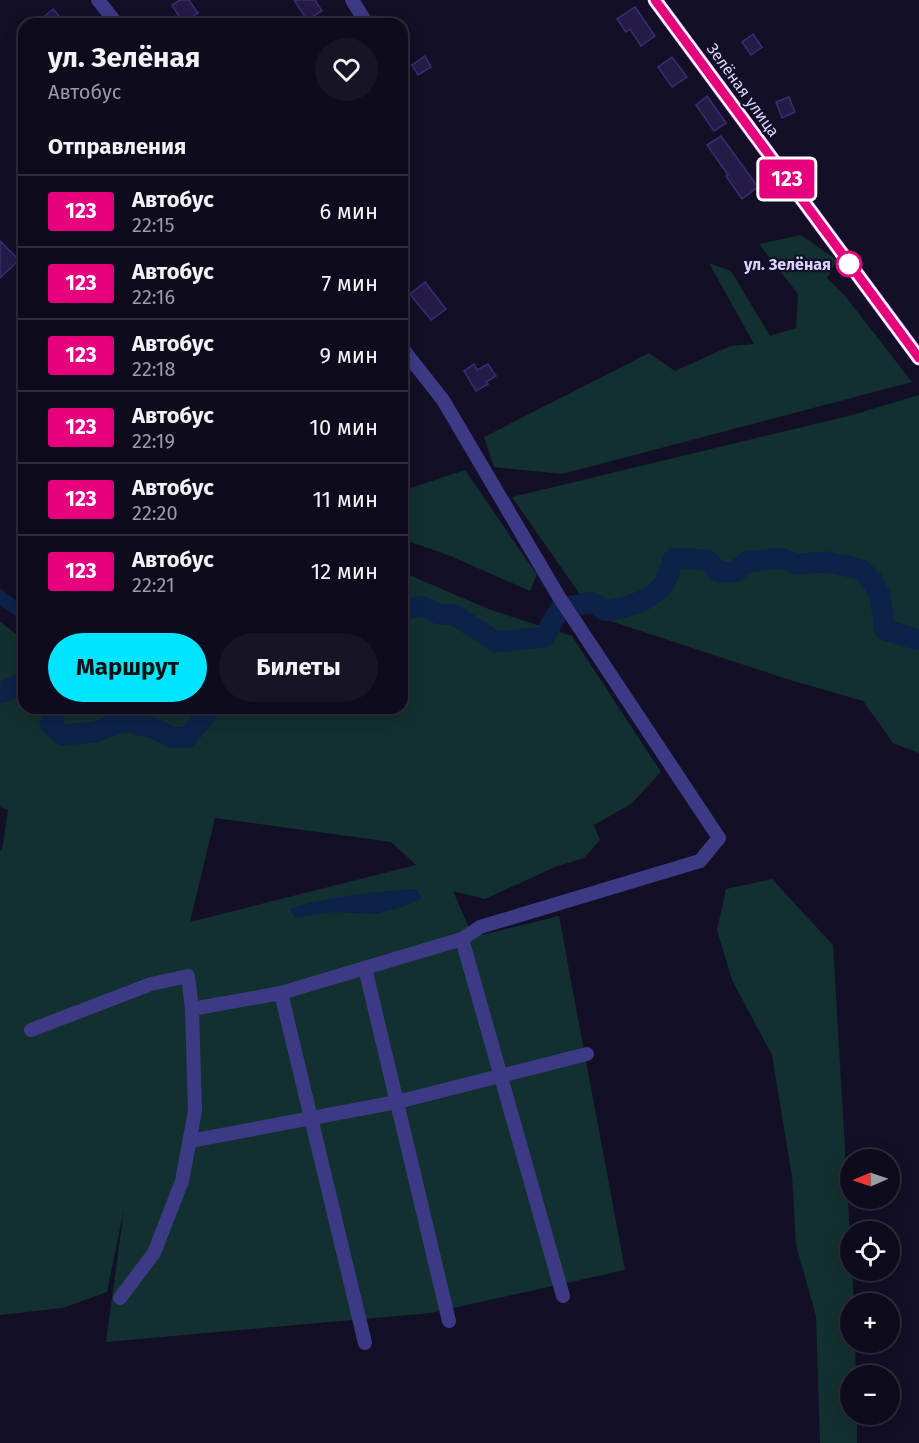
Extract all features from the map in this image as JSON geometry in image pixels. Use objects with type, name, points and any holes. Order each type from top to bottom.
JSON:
[{"type":"main road","name":"Зелёная улица","points":[[655,0],[919,358]]},
{"type":"street","points":[[98,0],[112,18]]},
{"type":"street","points":[[352,0],[362,18]]},
{"type":"street","points":[[192,1009],[281,993],[462,939],[480,927],[700,861],[719,838],[559,597],[443,400],[408,356]]},
{"type":"street","points":[[462,939],[563,1296]]},
{"type":"street","points":[[365,968],[449,1321]]},
{"type":"street","points":[[31,1030],[151,984],[188,976],[192,1009],[195,1111],[182,1181],[154,1253],[120,1298]]},
{"type":"street","points":[[281,993],[365,1343]]},
{"type":"street","points":[[190,1141],[397,1102],[588,1054]]},
{"type":"green space","points":[[801,235],[837,260],[827,278],[846,297],[912,382],[562,474],[494,467],[484,437],[649,353],[675,371],[730,346],[754,344],[709,263],[731,271],[770,336],[796,328],[798,294],[759,244]]},
{"type":"green space","points":[[919,395],[919,753],[893,743],[863,701],[790,680],[595,616],[512,497],[852,415]]},
{"type":"green space","points":[[465,470],[537,575],[530,591],[448,555],[408,541],[408,489]]},
{"type":"green space","points":[[408,575],[491,610],[572,636],[661,772],[631,804],[594,825],[600,840],[584,858],[555,867],[485,899],[453,891],[473,937],[559,916],[625,1270],[431,1313],[106,1342],[124,1209],[107,1292],[63,1308],[0,1315],[0,851],[8,810],[0,807],[0,621],[18,636],[18,714],[408,714]],"holes":[[[215,818],[391,842],[416,865],[190,922]]]},
{"type":"green space","points":[[772,879],[833,945],[845,1149],[840,1149],[840,1209],[848,1209],[849,1221],[840,1221],[840,1281],[853,1281],[853,1293],[840,1293],[840,1353],[855,1353],[856,1365],[840,1365],[840,1425],[857,1425],[857,1443],[820,1443],[816,1316],[796,1245],[792,1177],[772,1055],[732,980],[717,930],[726,889]]},
{"type":"water","points":[[0,588],[18,603],[18,620],[14,615],[0,606]]},
{"type":"water","points":[[416,889],[422,898],[403,907],[375,914],[333,912],[295,918],[290,909],[335,898]]},
{"type":"building","points":[[180,0],[189,0],[198,13],[190,18],[180,18],[172,5]]},
{"type":"building","points":[[294,0],[315,0],[322,11],[310,18],[306,18]]},
{"type":"building","points":[[635,7],[655,36],[641,46],[630,29],[626,32],[617,19]]},
{"type":"building","points":[[53,9],[61,18],[43,18]]},
{"type":"building","points":[[753,34],[762,47],[751,55],[742,42]]},
{"type":"building","points":[[425,56],[431,67],[418,75],[412,65]]},
{"type":"building","points":[[672,57],[687,77],[672,87],[658,67]]},
{"type":"building","points":[[707,96],[726,123],[714,131],[696,105]]},
{"type":"building","points":[[789,97],[795,112],[782,118],[776,102]]},
{"type":"building","points":[[721,136],[758,187],[742,199],[707,145]]},
{"type":"building","points":[[0,241],[18,261],[0,278]]},
{"type":"building","points":[[425,282],[446,309],[431,320],[410,294]]},
{"type":"building","points":[[474,364],[477,370],[488,364],[496,376],[476,391],[464,371]]},
{"type":"waterway","points":[[408,608],[424,607],[439,614],[455,615],[496,642],[544,637],[560,609],[592,602],[606,611],[629,606],[652,595],[665,582],[674,558],[707,560],[719,572],[735,572],[747,562],[781,558],[796,564],[828,562],[860,569],[872,580],[880,596],[885,630],[919,640]]},
{"type":"waterway","points":[[0,693],[18,686]]},
{"type":"waterway","points":[[54,714],[50,724],[63,735],[95,732],[125,721],[156,729],[171,737],[187,738],[206,714]]},
{"type":"bus line","name":"123","points":[[655,0],[919,358]]},
{"type":"place","name":"ул. Зелёная","points":[[849,264]]}]
